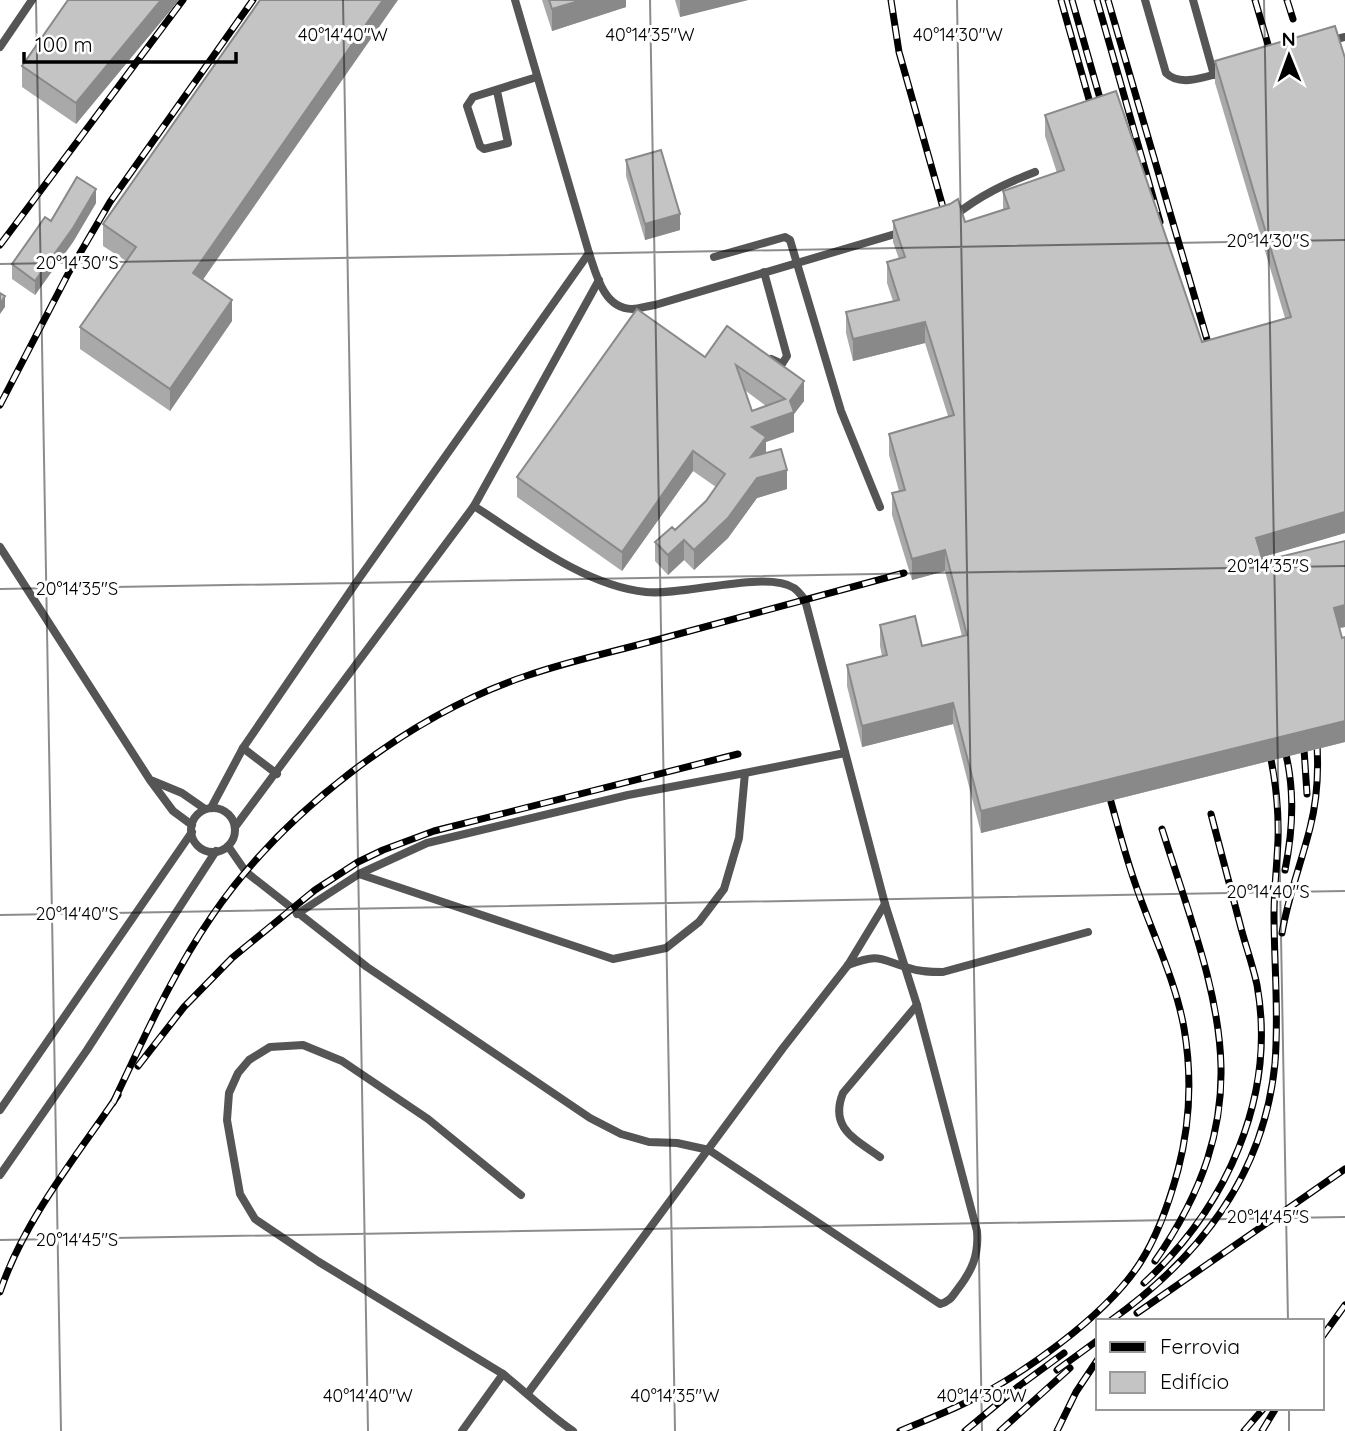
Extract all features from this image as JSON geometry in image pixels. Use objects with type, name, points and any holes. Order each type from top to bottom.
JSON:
[{"type":"lane","points":[[0,47],[32,0]]},
{"type":"lane","points":[[515,0],[589,253],[599,280],[608,297],[617,306],[631,309],[655,305],[910,230]]},
{"type":"lane","points":[[1145,0],[1166,73],[1173,80],[1183,81],[1237,68]]},
{"type":"lane","points":[[1193,0],[1214,75]]},
{"type":"lane","points":[[1319,44],[1345,37]]},
{"type":"lane","points":[[496,90],[508,143],[484,149],[480,146],[467,106],[473,97],[537,77]]},
{"type":"lane","points":[[947,219],[998,187],[1035,172]]},
{"type":"lane","points":[[714,257],[785,237],[790,240],[841,411],[880,507]]},
{"type":"lane","points":[[0,1110],[192,829],[194,819],[208,809],[243,748],[358,580],[589,253]]},
{"type":"lane","points":[[758,351],[779,364],[785,362],[787,356],[764,272]]},
{"type":"lane","points":[[235,827],[277,775],[474,506],[599,280]]},
{"type":"lane","points":[[228,846],[246,872],[367,967],[590,1118],[621,1134],[649,1142],[677,1143],[709,1150],[937,1303],[944,1304],[948,1301],[968,1275],[976,1258],[977,1231],[918,1005],[885,905],[806,604],[795,589],[782,583],[761,582],[694,591],[646,592],[606,583],[563,562],[474,506]]},
{"type":"lane","points":[[0,547],[150,779],[173,811],[192,829],[197,845],[216,852]]},
{"type":"lane","points":[[243,748],[277,775]]},
{"type":"lane","points":[[298,914],[359,874],[427,843],[628,795],[845,753]]},
{"type":"lane","points":[[359,874],[613,959],[666,948],[699,922],[724,889],[739,838],[745,773]]},
{"type":"lane","points":[[0,1175],[87,1050],[216,852],[228,846],[235,834],[230,815],[218,808],[208,809],[182,793],[150,779]]},
{"type":"lane","points":[[528,1393],[783,1048],[848,965],[885,905]]},
{"type":"lane","points":[[848,965],[873,958],[889,960],[922,972],[943,972],[1088,932]]},
{"type":"lane","points":[[880,1157],[850,1135],[839,1121],[838,1106],[843,1093],[918,1005]]},
{"type":"lane","points":[[521,1195],[428,1119],[342,1061],[303,1045],[270,1047],[249,1060],[238,1073],[229,1093],[227,1120],[240,1194],[255,1219],[319,1262],[503,1374],[573,1431]]},
{"type":"lane","points":[[461,1431],[503,1374]]},
{"type":"building","points":[[68,0],[161,0],[76,103],[22,66]]},
{"type":"building","points":[[260,0],[383,0],[193,273],[232,300],[170,389],[80,327],[136,247],[103,224]]},
{"type":"building","points":[[549,0],[582,0],[552,9]]},
{"type":"building","points":[[1335,26],[1345,58],[1345,512],[1256,538],[1263,561],[1345,541],[1345,605],[1334,608],[1342,638],[1345,637],[1345,721],[981,811],[953,703],[862,726],[847,665],[887,655],[880,625],[915,616],[922,646],[967,635],[945,550],[912,559],[892,493],[905,490],[889,434],[954,415],[925,322],[853,339],[846,312],[899,300],[887,262],[905,257],[893,221],[950,204],[958,199],[965,222],[1009,208],[1003,191],[1064,170],[1045,115],[1116,91],[1202,342],[1291,317],[1215,61]]},
{"type":"building","points":[[661,150],[680,214],[645,224],[626,160]]},
{"type":"building","points":[[77,177],[96,189],[73,228],[35,281],[12,264],[45,217],[51,221]]},
{"type":"building","points":[[637,309],[705,357],[727,326],[804,381],[790,401],[794,412],[752,427],[766,437],[751,457],[781,449],[787,470],[757,478],[728,518],[694,550],[684,540],[668,555],[655,542],[672,527],[675,530],[706,501],[725,474],[693,451],[622,552],[517,477]],"holes":[[[736,365],[785,399],[752,411]]]},
{"type":"railway","points":[[0,245],[183,0]]},
{"type":"railway","points":[[0,405],[69,272],[110,202],[253,0]]},
{"type":"railway","points":[[891,0],[899,52],[948,225]]},
{"type":"railway","points":[[1061,0],[1094,117]]},
{"type":"railway","points":[[1072,0],[1105,116]]},
{"type":"railway","points":[[1097,0],[1160,222]]},
{"type":"railway","points":[[1108,0],[1213,360]]},
{"type":"railway","points":[[1255,0],[1274,65]]},
{"type":"railway","points":[[1287,0],[1293,19]]},
{"type":"railway","points":[[113,1103],[159,1008],[197,938],[241,878],[274,841],[311,806],[351,772],[393,742],[482,693],[541,671],[904,573]]},
{"type":"railway","points":[[1282,933],[1315,804],[1318,768],[1316,731]]},
{"type":"railway","points":[[1303,734],[1307,794]]},
{"type":"railway","points":[[1282,739],[1292,804],[1285,870]]},
{"type":"railway","points":[[1113,1319],[1172,1269],[1199,1241],[1222,1210],[1242,1177],[1257,1142],[1268,1104],[1276,1044],[1274,914],[1278,828],[1276,791],[1267,741]]},
{"type":"railway","points":[[138,1066],[184,1007],[232,958],[315,890],[358,862],[434,831],[738,754]]},
{"type":"railway","points":[[900,1431],[986,1392],[1035,1361],[1084,1324],[1106,1304],[1140,1263],[1158,1230],[1171,1195],[1182,1153],[1187,1117],[1188,1064],[1184,1028],[1169,973],[1141,901],[1105,781]]},
{"type":"railway","points":[[1144,1283],[1199,1221],[1221,1185],[1239,1148],[1252,1109],[1259,1068],[1261,1027],[1257,985],[1211,814]]},
{"type":"railway","points":[[1155,1261],[1189,1203],[1210,1149],[1220,1098],[1220,1048],[1212,997],[1199,944],[1162,829]]},
{"type":"railway","points":[[0,1292],[10,1265],[37,1214],[118,1095]]},
{"type":"railway","points":[[1137,1313],[1345,1169]]},
{"type":"railway","points":[[1324,1334],[1345,1305]]},
{"type":"railway","points":[[1057,1370],[1096,1341]]},
{"type":"railway","points":[[965,1431],[1064,1353]]},
{"type":"railway","points":[[1057,1431],[1076,1392],[1096,1362]]},
{"type":"railway","points":[[1000,1431],[1070,1368]]},
{"type":"railway","points":[[1244,1431],[1262,1410]]},
{"type":"railway","points":[[1262,1431],[1275,1410]]}]
